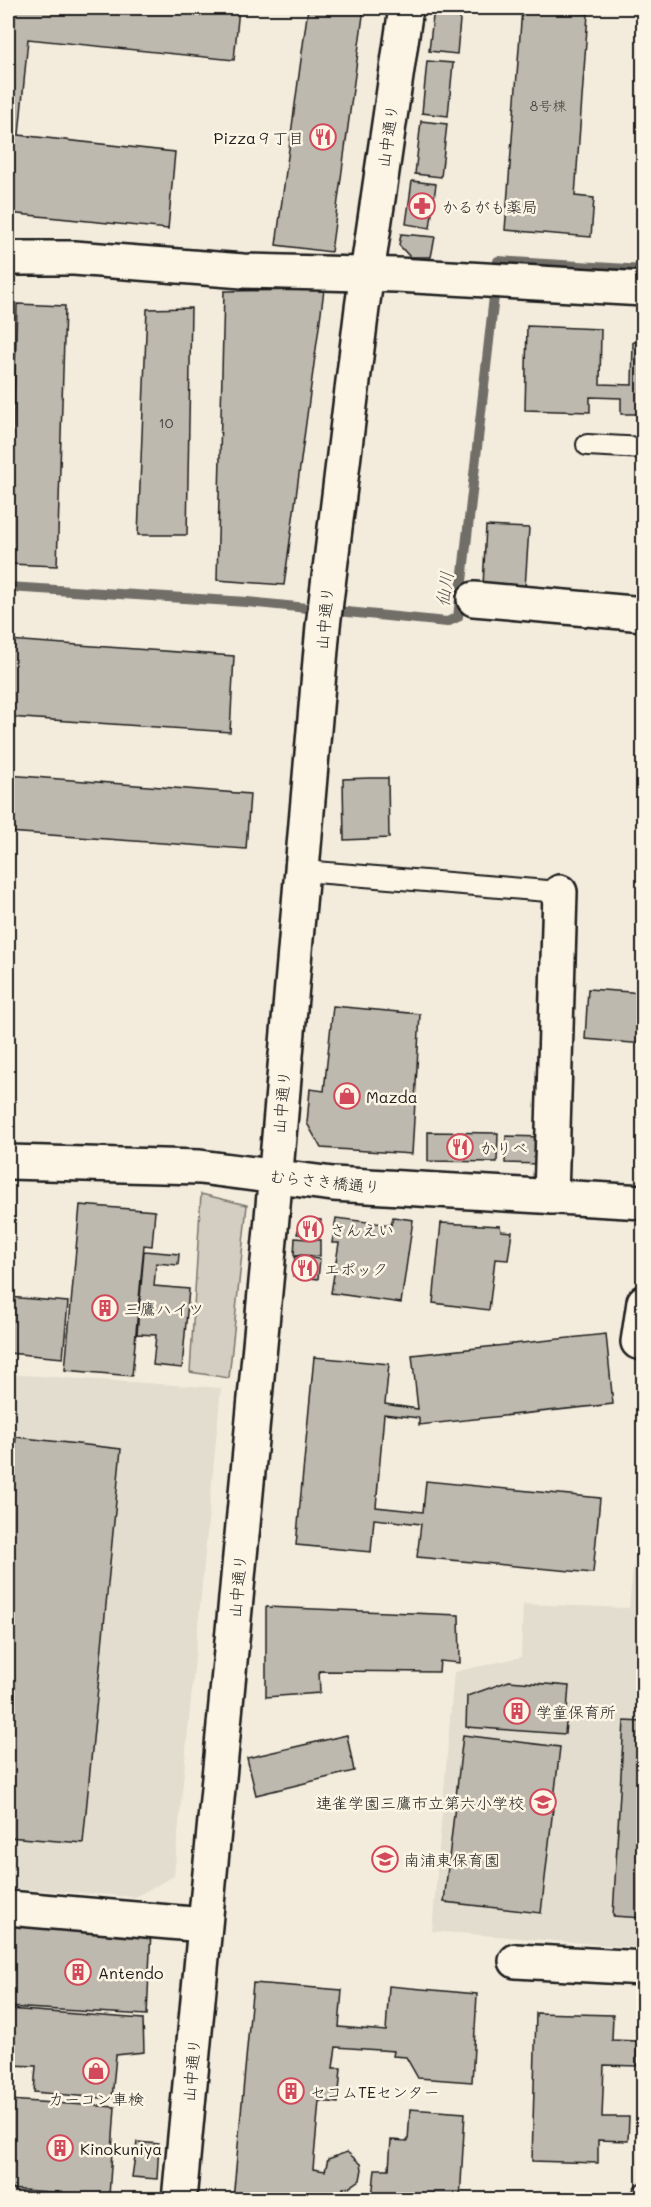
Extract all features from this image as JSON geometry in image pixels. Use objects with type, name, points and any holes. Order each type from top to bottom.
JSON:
[{"type":"street","name":"山中通り","points":[[179,2199],[275,1177],[325,610],[367,275],[406,8]]},
{"type":"street","points":[[8,258],[74,258],[243,271],[497,280],[644,289]]},
{"type":"street","points":[[474,599],[644,614]]},
{"type":"street","points":[[551,1197],[560,892]]},
{"type":"street","name":"むらさき橋通り","points":[[8,1162],[200,1167],[333,1184],[644,1202]]},
{"type":"street","points":[[638,1342],[644,1302]]},
{"type":"street","points":[[8,1908],[204,1925]]},
{"type":"street","points":[[516,1961],[644,1968]]},
{"type":"lane","points":[[587,445],[644,448]]},
{"type":"lane","points":[[303,871],[560,892]]},
{"type":"lane","points":[[643,2199],[644,2193]]},
{"type":"shaded area","points":[[201,1194],[247,1205],[229,1378],[190,1372]]},
{"type":"shaded area","points":[[8,1374],[221,1388],[174,1876],[135,1897],[8,1888]]},
{"type":"shaded area","name":"連雀学園三鷹市立第六小学校","points":[[643,1478],[643,1948],[432,1931],[454,1672],[521,1657],[523,1604],[629,1608]]},
{"type":"building","points":[[8,8],[239,8],[234,60],[28,39],[19,135],[175,152],[168,229],[8,213]]},
{"type":"building","points":[[308,8],[364,8],[331,252],[276,245]]},
{"type":"building","points":[[434,8],[461,8],[457,54],[429,51]]},
{"type":"building","points":[[522,9],[588,14],[575,196],[594,198],[591,237],[505,230]]},
{"type":"building","points":[[427,61],[453,63],[448,116],[422,113]]},
{"type":"building","points":[[421,121],[447,124],[441,177],[415,174]]},
{"type":"building","points":[[412,181],[436,184],[430,228],[406,224]]},
{"type":"building","points":[[401,234],[435,237],[431,257],[410,257],[399,245]]},
{"type":"building","points":[[324,290],[284,585],[217,580],[224,291]]},
{"type":"building","points":[[17,304],[65,306],[57,566],[9,564]]},
{"type":"building","points":[[191,308],[187,535],[138,535],[147,309]]},
{"type":"building","points":[[527,326],[601,329],[600,384],[632,385],[633,342],[644,342],[644,414],[621,414],[621,398],[590,397],[590,412],[525,410]]},
{"type":"building","points":[[486,526],[529,528],[525,588],[483,586]]},
{"type":"building","points":[[8,640],[234,656],[230,732],[8,717]]},
{"type":"building","points":[[8,775],[250,794],[246,849],[8,832]]},
{"type":"building","points":[[388,778],[389,838],[344,840],[343,779]]},
{"type":"building","points":[[588,989],[644,993],[644,1044],[585,1039]]},
{"type":"building","points":[[333,1006],[420,1014],[412,1154],[321,1148],[307,1123],[310,1089],[324,1091]]},
{"type":"building","points":[[428,1132],[498,1133],[497,1162],[428,1161]]},
{"type":"building","points":[[506,1136],[543,1137],[542,1164],[505,1163]]},
{"type":"building","name":"三鷹ハイツ","points":[[80,1205],[155,1211],[152,1246],[144,1245],[132,1376],[65,1370]]},
{"type":"building","points":[[393,1217],[413,1220],[401,1303],[331,1293],[339,1243],[332,1243],[336,1218],[391,1225]]},
{"type":"building","points":[[309,1219],[321,1220],[319,1237],[297,1234],[300,1224]]},
{"type":"building","points":[[441,1223],[500,1226],[501,1231],[512,1232],[508,1260],[495,1259],[489,1310],[433,1303]]},
{"type":"building","points":[[295,1238],[320,1240],[320,1256],[294,1255]]},
{"type":"building","points":[[144,1251],[179,1254],[178,1265],[156,1263],[154,1286],[189,1289],[182,1368],[153,1365],[156,1335],[137,1334]]},
{"type":"building","points":[[295,1256],[320,1259],[318,1279],[293,1276]]},
{"type":"building","points":[[8,1297],[68,1302],[63,1358],[8,1353]]},
{"type":"building","points":[[606,1334],[613,1404],[419,1425],[419,1418],[384,1414],[376,1507],[423,1512],[426,1481],[600,1498],[593,1573],[417,1557],[421,1524],[374,1519],[371,1552],[296,1545],[314,1357],[389,1364],[385,1404],[418,1409],[412,1355]]},
{"type":"building","points":[[16,1437],[121,1449],[83,1843],[8,1837],[8,1518]]},
{"type":"building","points":[[266,1607],[459,1615],[460,1663],[440,1661],[439,1672],[319,1671],[320,1693],[266,1697]]},
{"type":"building","name":"学童保育所","points":[[509,1681],[569,1686],[565,1734],[466,1727],[467,1696]]},
{"type":"building","points":[[624,1721],[644,1722],[644,1918],[613,1916]]},
{"type":"building","points":[[347,1735],[354,1771],[256,1795],[247,1758]]},
{"type":"building","points":[[463,1735],[560,1747],[541,1913],[444,1902]]},
{"type":"building","name":"Antendo","points":[[11,1921],[151,1930],[147,2015],[8,2007],[8,1936]]},
{"type":"building","name":"セコムTEセンター","points":[[253,1983],[342,1990],[339,2027],[386,2031],[389,1986],[477,1994],[472,2082],[418,2078],[406,2057],[393,2056],[394,2051],[336,2047],[333,2068],[341,2068],[338,2103],[319,2101],[313,2169],[325,2171],[328,2159],[347,2152],[361,2164],[362,2169],[360,2180],[350,2187],[343,2188],[343,2196],[372,2198],[375,2169],[389,2169],[391,2140],[408,2141],[410,2109],[465,2113],[460,2200],[233,2200]]},
{"type":"building","points":[[8,2009],[143,2019],[144,2052],[116,2055],[112,2099],[34,2092],[36,2066],[8,2065]]},
{"type":"building","points":[[536,2013],[613,2015],[612,2040],[637,2041],[637,2066],[604,2065],[602,2117],[629,2117],[628,2141],[598,2140],[598,2163],[532,2161]]},
{"type":"building","name":"Kinokuniya","points":[[8,2100],[115,2107],[109,2196],[8,2189]]},
{"type":"building","points":[[137,2142],[159,2144],[157,2179],[132,2177]]},
{"type":"waterway","name":"仙川","points":[[8,587],[247,602],[447,622],[458,617],[498,261],[644,270]]},
{"type":"place","name":"Pizza９丁目","points":[[323,137]]},
{"type":"place","name":"かるがも薬局","points":[[422,206]]},
{"type":"place","name":"Mazda","points":[[347,1096]]},
{"type":"place","name":"かりべ","points":[[460,1147]]},
{"type":"place","name":"さんえい","points":[[310,1229]]},
{"type":"place","name":"エポック","points":[[305,1268]]},
{"type":"place","name":"三鷹ハイツ","points":[[105,1308]]},
{"type":"place","name":"学童保育所","points":[[517,1711]]},
{"type":"place","name":"連雀学園三鷹市立第六小学校","points":[[543,1802]]},
{"type":"place","name":"南浦東保育園","points":[[385,1859]]},
{"type":"place","name":"Antendo","points":[[78,1972]]},
{"type":"place","name":"カーコン車検","points":[[96,2071]]},
{"type":"place","name":"セコムTEセンター","points":[[291,2091]]},
{"type":"place","name":"Kinokuniya","points":[[60,2148]]}]
